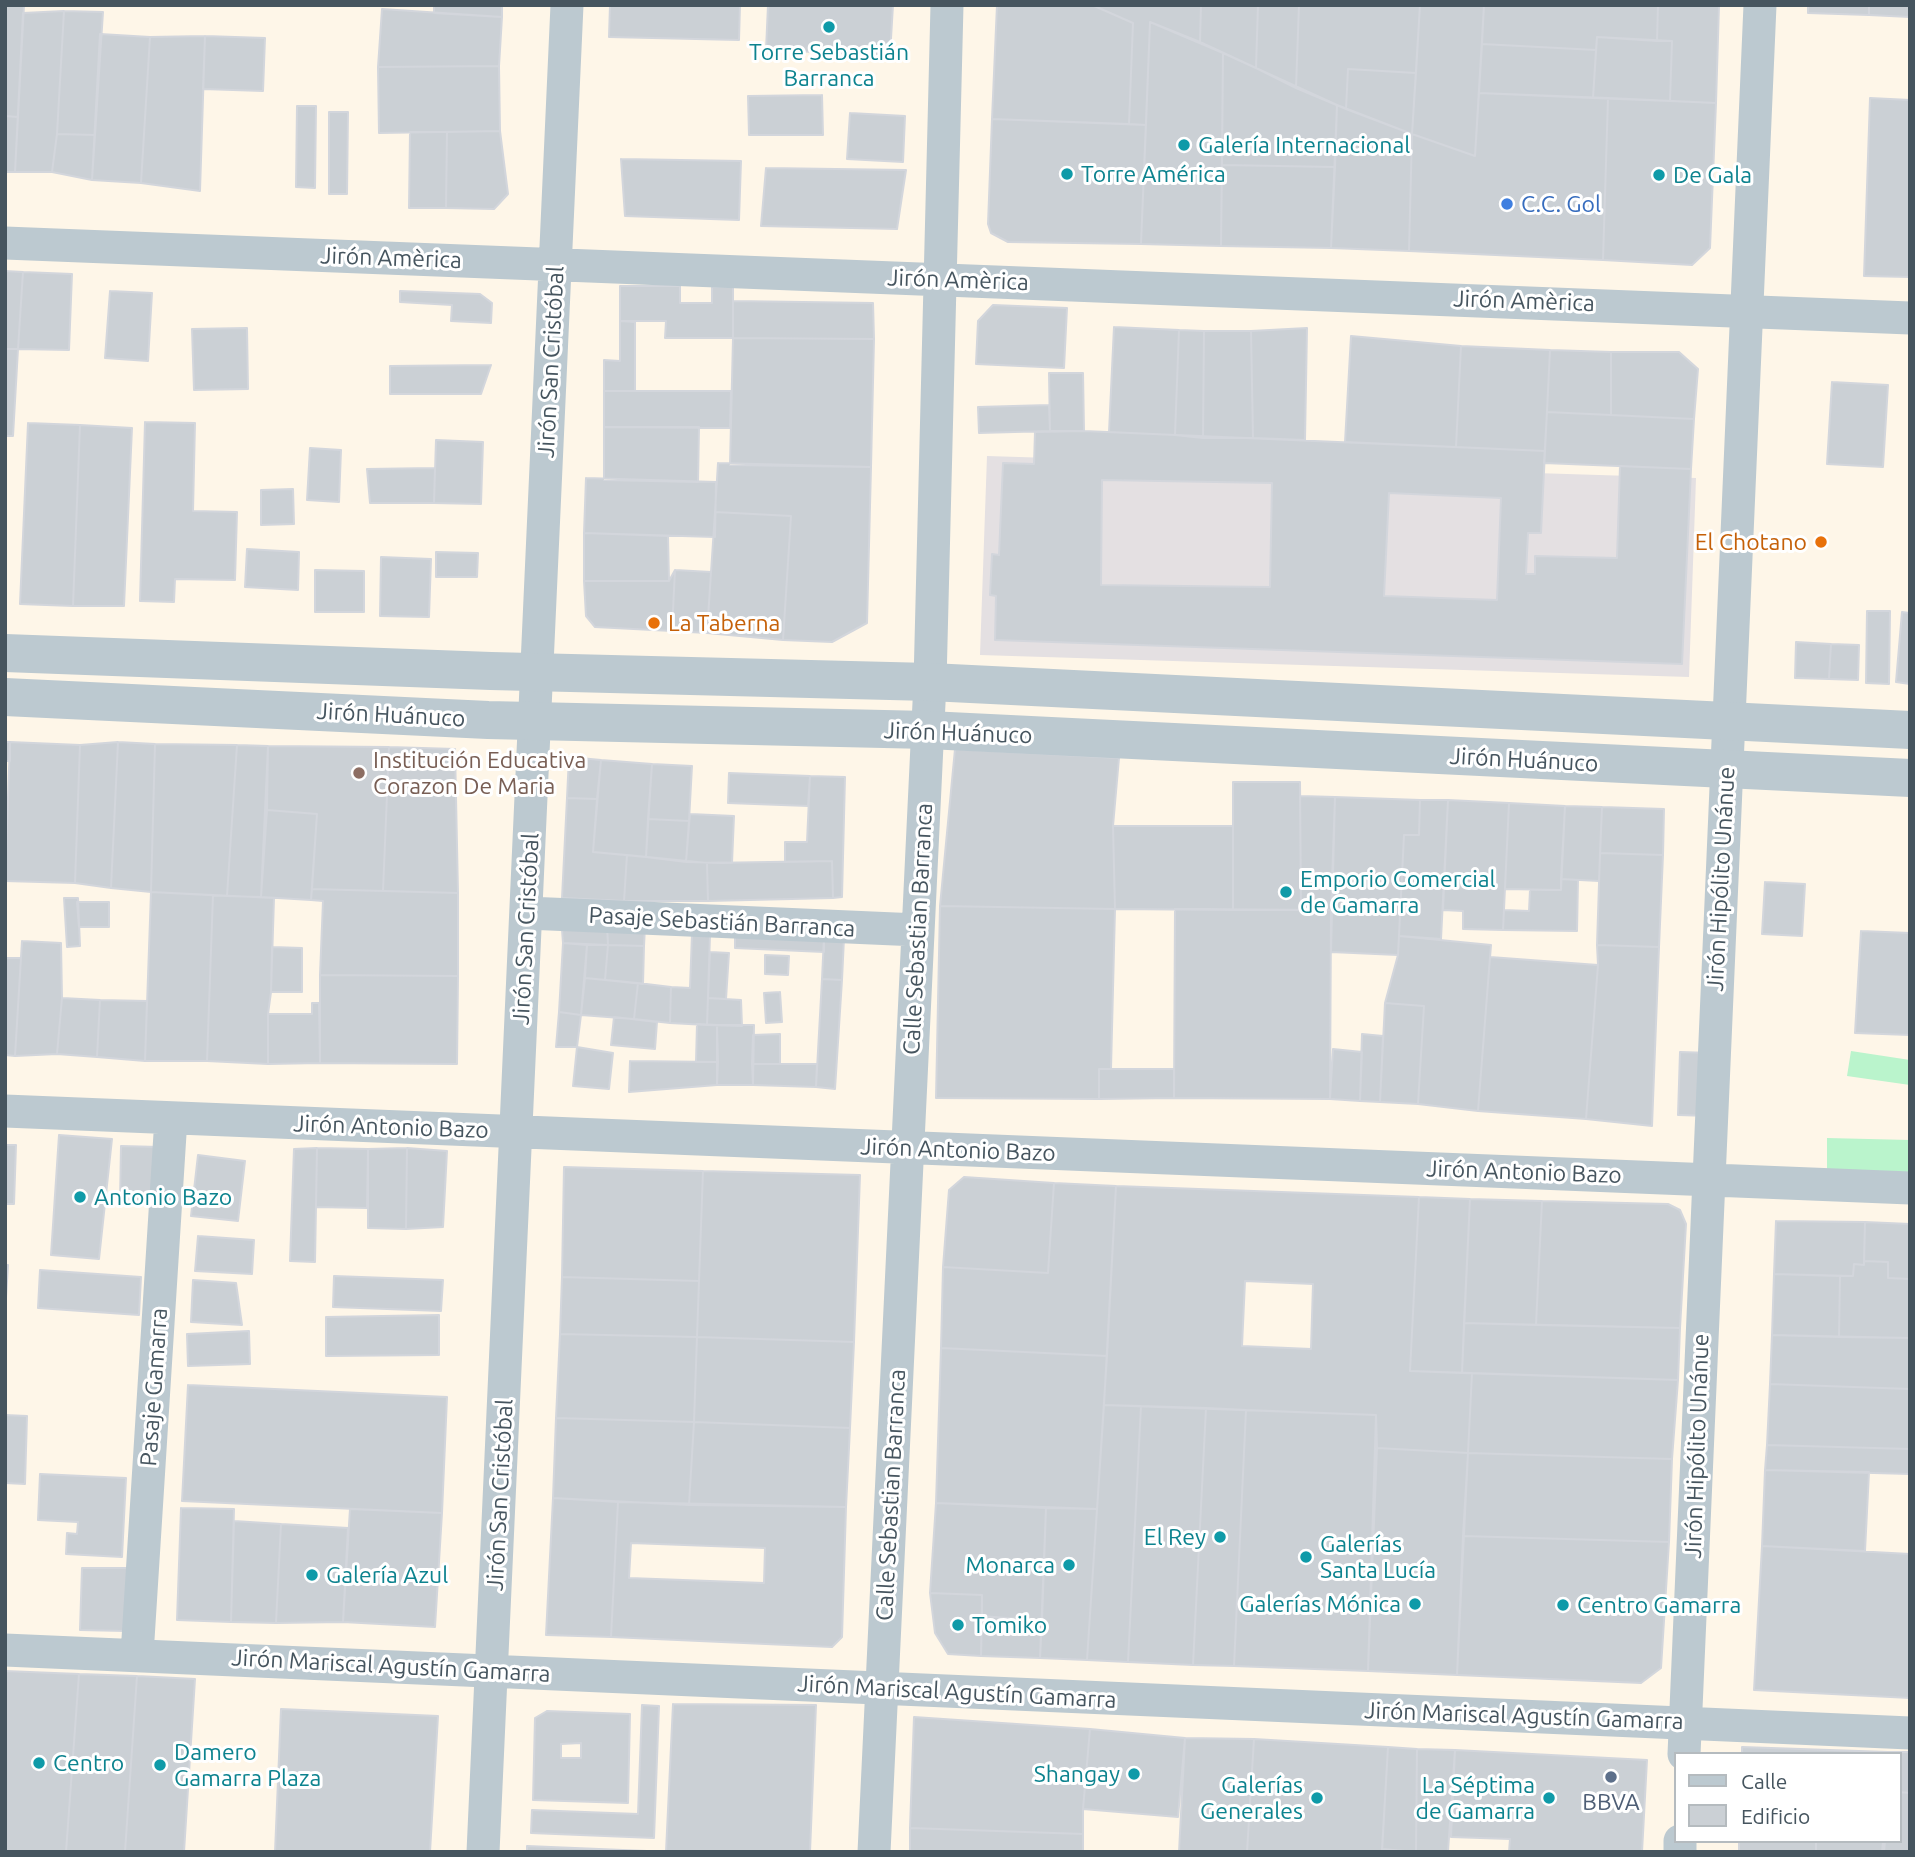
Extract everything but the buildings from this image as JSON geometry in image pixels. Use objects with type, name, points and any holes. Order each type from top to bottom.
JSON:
[{"type":"street","name":"Jirón San Cristóbal","points":[[483,1852],[567,5]]},
{"type":"street","name":"Calle Sebastian Barranca","points":[[874,1852],[930,682],[947,5]]},
{"type":"street","name":"Jirón Hipólito Unánue","points":[[1685,1738],[1760,5]]},
{"type":"street","name":"Jirón Amèrica","points":[[5,243],[1910,318]]},
{"type":"street","name":"Jirón Huánuco","points":[[5,653],[538,672],[930,682],[1910,730]]},
{"type":"street","name":"Jirón Huánuco","points":[[5,697],[535,721],[928,730],[1910,778]]},
{"type":"street","name":"Pasaje Sebastián Barranca","points":[[527,913],[918,930]]},
{"type":"street","name":"Jirón Antonio Bazo","points":[[5,1111],[1910,1188]]},
{"type":"street","name":"Pasaje Gamarra","points":[[137,1655],[171,1118]]},
{"type":"street","name":"Jirón Mariscal Agustín Gamarra","points":[[5,1650],[882,1688],[1685,1738],[1910,1733]]},
{"type":"shaded area","points":[[5,5],[1910,5],[1910,1852],[5,1852]]},
{"type":"shaded area","points":[[987,456],[1696,478],[1689,677],[980,655]]},
{"type":"green space","points":[[1851,1051],[1910,1060],[1910,1085],[1847,1076]]},
{"type":"green space","points":[[1827,1138],[1910,1140],[1910,1174],[1827,1173]]},
{"type":"place","name":"Torre Sebastián Barranca","points":[[829,27]]},
{"type":"place","name":"Galería Internacional","points":[[1184,145]]},
{"type":"place","name":"Torre América","points":[[1067,174]]},
{"type":"place","name":"De Gala","points":[[1659,175]]},
{"type":"place","name":"C.C. Gol","points":[[1507,204]]},
{"type":"place","name":"El Chotano","points":[[1821,542]]},
{"type":"place","name":"La Taberna","points":[[654,623]]},
{"type":"place","name":"Institución Educativa Corazon De Maria","points":[[359,773]]},
{"type":"place","name":"Emporio Comercial de Gamarra","points":[[1286,892]]},
{"type":"place","name":"Antonio Bazo","points":[[80,1197]]},
{"type":"place","name":"El Rey","points":[[1220,1537]]},
{"type":"place","name":"Galerías Santa Lucía","points":[[1306,1557]]},
{"type":"place","name":"Monarca","points":[[1069,1565]]},
{"type":"place","name":"Galería Azul","points":[[312,1575]]},
{"type":"place","name":"Galerías Mónica","points":[[1415,1604]]},
{"type":"place","name":"Centro Gamarra","points":[[1563,1605]]},
{"type":"place","name":"Tomiko","points":[[958,1625]]},
{"type":"place","name":"Centro","points":[[39,1763]]},
{"type":"place","name":"Damero Gamarra Plaza","points":[[160,1765]]},
{"type":"place","name":"Shangay","points":[[1134,1774]]},
{"type":"place","name":"BBVA","points":[[1611,1777]]},
{"type":"place","name":"Galerías Generales","points":[[1317,1798]]},
{"type":"place","name":"La Séptima de Gamarra","points":[[1549,1798]]}]
